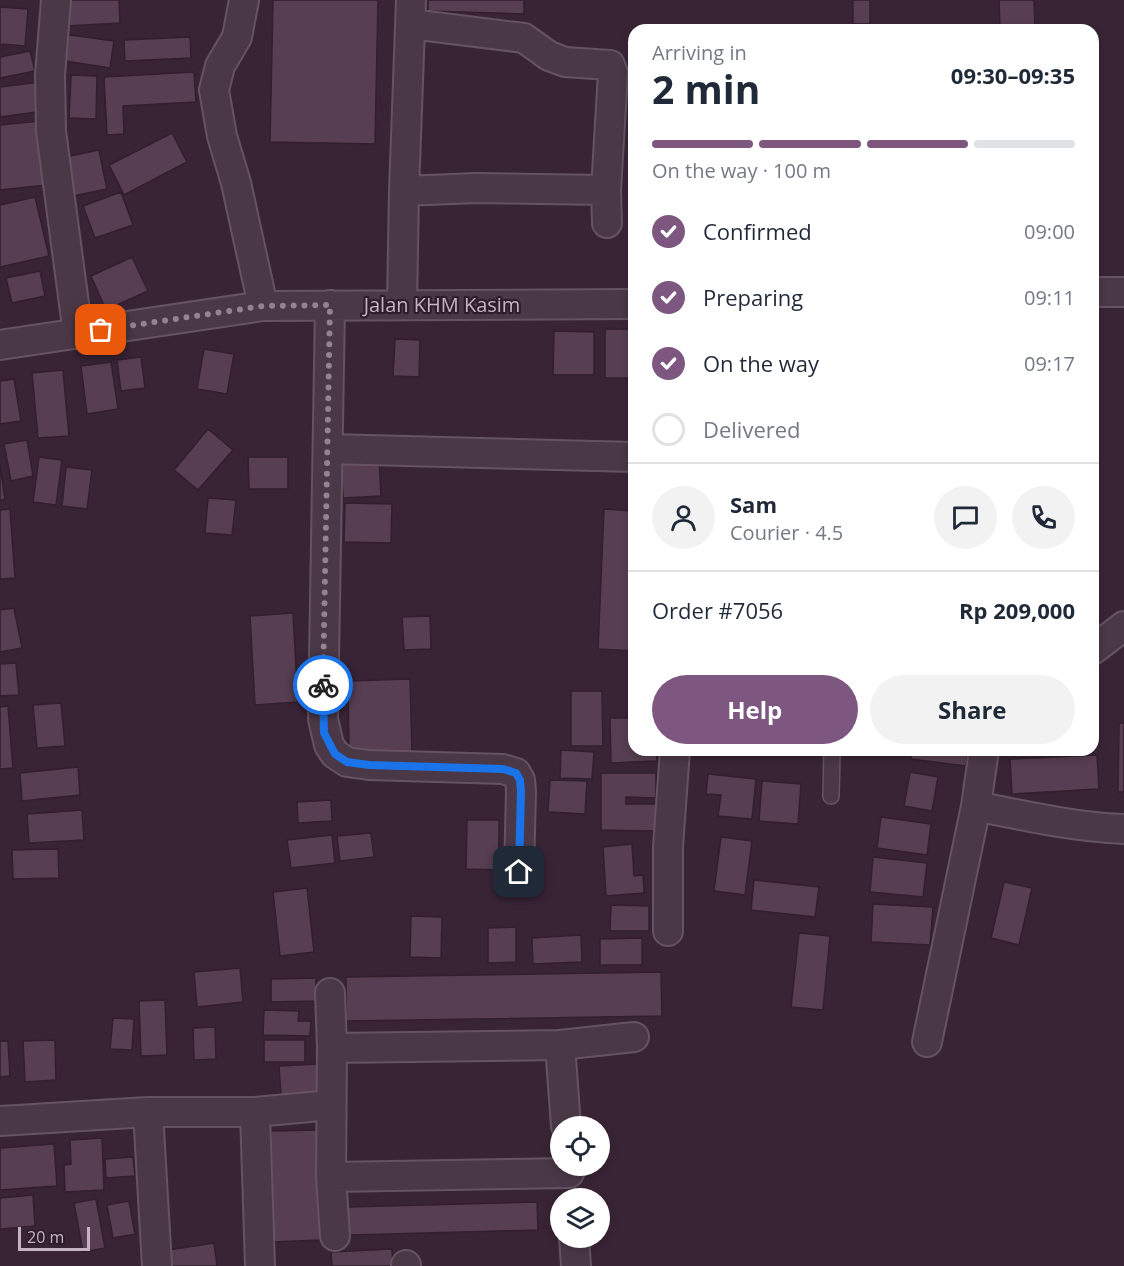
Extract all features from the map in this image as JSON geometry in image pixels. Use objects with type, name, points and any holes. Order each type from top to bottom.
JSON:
[{"type":"street","points":[[56,0],[50,75],[51,131],[78,334]]},
{"type":"street","points":[[243,0],[237,37],[220,66],[214,90],[222,136],[236,183],[263,306]]},
{"type":"street","points":[[402,305],[411,12],[524,38],[549,56],[565,62],[610,65],[613,73],[606,190],[607,223]]},
{"type":"street","points":[[404,191],[476,188],[606,190]]},
{"type":"street","points":[[1099,292],[1124,291]]},
{"type":"street","name":"Jalan KHM Kasim","points":[[0,345],[263,306],[628,304]]},
{"type":"street","points":[[330,305],[323,719],[329,745],[335,754],[347,762],[369,765],[503,769],[516,773],[520,780],[521,791],[519,872]]},
{"type":"street","points":[[329,449],[628,457]]},
{"type":"street","points":[[1099,645],[1124,626]]},
{"type":"street","points":[[668,931],[669,847],[675,756]]},
{"type":"street","points":[[927,1042],[976,806],[983,756]]},
{"type":"street","points":[[976,806],[1061,823],[1124,829]]},
{"type":"street","points":[[330,993],[331,1177],[335,1236]]},
{"type":"street","points":[[332,1048],[560,1045],[634,1037]]},
{"type":"street","points":[[560,1045],[565,1116]]},
{"type":"street","points":[[0,1121],[148,1112],[255,1112],[331,1105]]},
{"type":"street","points":[[148,1112],[157,1266]]},
{"type":"street","points":[[255,1112],[260,1266]]},
{"type":"street","points":[[331,1177],[570,1179]]},
{"type":"street","points":[[575,1248],[576,1266]]},
{"type":"lane","points":[[831,796],[832,756]]},
{"type":"building","points":[[66,0],[119,0],[120,23],[67,26]]},
{"type":"building","points":[[273,0],[378,0],[375,144],[270,142]]},
{"type":"building","points":[[428,0],[524,0],[524,14],[428,11]]},
{"type":"building","points":[[853,0],[870,0],[870,24],[853,24]]},
{"type":"building","points":[[999,0],[1034,0],[1035,24],[1000,24]]},
{"type":"building","points":[[0,7],[28,9],[25,46],[0,44]]},
{"type":"building","points":[[63,34],[114,41],[110,68],[59,60]]},
{"type":"building","points":[[190,37],[191,58],[125,61],[124,40]]},
{"type":"building","points":[[30,51],[35,71],[0,78],[0,57]]},
{"type":"building","points":[[194,72],[196,102],[123,106],[124,134],[107,135],[104,77]]},
{"type":"building","points":[[71,75],[97,76],[96,119],[69,118]]},
{"type":"building","points":[[40,82],[44,111],[0,117],[0,87]]},
{"type":"building","points":[[40,121],[47,185],[0,190],[0,125]]},
{"type":"building","points":[[172,133],[187,162],[124,195],[109,165]]},
{"type":"building","points":[[99,150],[107,189],[73,196],[65,157]]},
{"type":"building","points":[[121,192],[133,225],[95,238],[83,206]]},
{"type":"building","points":[[35,197],[49,256],[0,267],[0,205]]},
{"type":"building","points":[[132,257],[148,291],[106,310],[91,276]]},
{"type":"building","points":[[40,271],[45,296],[12,303],[6,278]]},
{"type":"building","points":[[605,329],[628,329],[628,378],[605,378]]},
{"type":"building","points":[[554,331],[594,332],[594,375],[553,375]]},
{"type":"building","points":[[395,339],[420,340],[419,377],[393,376]]},
{"type":"building","points":[[204,349],[234,354],[227,394],[197,389]]},
{"type":"building","points":[[141,357],[145,388],[121,391],[117,360]]},
{"type":"building","points":[[111,362],[118,409],[87,414],[81,366]]},
{"type":"building","points":[[63,370],[69,436],[38,438],[32,373]]},
{"type":"building","points":[[14,379],[21,421],[0,424],[0,381]]},
{"type":"building","points":[[208,429],[233,450],[198,490],[174,470]]},
{"type":"building","points":[[27,440],[33,476],[11,481],[4,444]]},
{"type":"building","points":[[39,457],[62,460],[56,505],[33,502]]},
{"type":"building","points":[[248,457],[288,457],[288,489],[249,489]]},
{"type":"building","points":[[379,458],[381,496],[343,498],[341,461]]},
{"type":"building","points":[[0,464],[5,500],[0,500]]},
{"type":"building","points":[[66,467],[92,470],[87,509],[62,506]]},
{"type":"building","points":[[208,498],[236,500],[232,535],[205,533]]},
{"type":"building","points":[[345,503],[392,504],[391,543],[344,542]]},
{"type":"building","points":[[10,509],[15,578],[0,579],[0,510]]},
{"type":"building","points":[[604,509],[628,511],[628,651],[598,649]]},
{"type":"building","points":[[14,608],[22,648],[0,652],[0,610]]},
{"type":"building","points":[[293,613],[298,702],[255,705],[250,616]]},
{"type":"building","points":[[430,616],[431,649],[404,650],[402,617]]},
{"type":"building","points":[[16,663],[19,695],[0,696],[0,664]]},
{"type":"building","points":[[410,679],[412,752],[349,753],[348,681]]},
{"type":"building","points":[[571,691],[602,691],[603,746],[571,746]]},
{"type":"building","points":[[61,703],[65,746],[37,748],[33,705]]},
{"type":"building","points":[[8,706],[13,768],[0,769],[0,707]]},
{"type":"building","points":[[610,718],[628,718],[628,756],[657,756],[657,761],[611,763]]},
{"type":"building","points":[[1119,723],[1124,723],[1124,792],[1118,792]]},
{"type":"building","points":[[561,750],[594,752],[592,779],[560,778]]},
{"type":"building","points":[[911,756],[967,756],[966,766],[911,759]]},
{"type":"building","points":[[1097,756],[1099,789],[1012,794],[1010,759]]},
{"type":"building","points":[[78,767],[80,795],[22,801],[20,773]]},
{"type":"building","points":[[910,772],[938,777],[932,811],[904,806]]},
{"type":"building","points":[[601,773],[656,773],[656,798],[626,797],[626,804],[656,804],[655,831],[601,830]]},
{"type":"building","points":[[708,774],[756,779],[752,819],[718,816],[721,795],[706,794]]},
{"type":"building","points":[[550,780],[587,781],[585,814],[548,812]]},
{"type":"building","points":[[762,781],[801,784],[798,824],[759,821]]},
{"type":"building","points":[[331,800],[332,821],[298,823],[297,802]]},
{"type":"building","points":[[82,810],[84,840],[29,843],[27,814]]},
{"type":"building","points":[[881,817],[931,824],[927,855],[877,848]]},
{"type":"building","points":[[467,820],[499,820],[499,870],[466,869]]},
{"type":"building","points":[[371,833],[374,857],[340,861],[337,836]]},
{"type":"building","points":[[332,835],[335,863],[291,868],[287,840]]},
{"type":"building","points":[[721,837],[752,841],[745,895],[714,891]]},
{"type":"building","points":[[632,844],[634,876],[643,875],[644,893],[606,896],[603,847]]},
{"type":"building","points":[[58,849],[59,878],[13,879],[12,850]]},
{"type":"building","points":[[873,857],[927,863],[923,897],[870,892]]},
{"type":"building","points":[[754,880],[819,887],[815,917],[751,910]]},
{"type":"building","points":[[1004,882],[1032,888],[1019,945],[991,938]]},
{"type":"building","points":[[307,888],[314,952],[280,956],[273,892]]},
{"type":"building","points":[[873,904],[933,907],[930,945],[871,942]]},
{"type":"building","points":[[611,905],[649,906],[649,931],[610,931]]},
{"type":"building","points":[[411,916],[442,917],[441,958],[410,957]]},
{"type":"building","points":[[516,927],[516,962],[488,963],[488,928]]},
{"type":"building","points":[[799,933],[830,936],[823,1010],[791,1007]]},
{"type":"building","points":[[581,935],[582,962],[533,964],[532,938]]},
{"type":"building","points":[[642,938],[642,965],[600,965],[600,939]]},
{"type":"building","points":[[240,968],[243,1002],[197,1007],[194,972]]},
{"type":"building","points":[[661,972],[662,1016],[346,1021],[346,977]]},
{"type":"building","points":[[316,978],[316,1001],[271,1002],[271,979]]},
{"type":"building","points":[[165,1000],[167,1055],[141,1056],[139,1001]]},
{"type":"building","points":[[264,1010],[299,1011],[298,1021],[311,1021],[310,1036],[263,1035]]},
{"type":"building","points":[[113,1018],[134,1019],[132,1050],[110,1049]]},
{"type":"building","points":[[215,1027],[216,1059],[194,1060],[193,1028]]},
{"type":"building","points":[[55,1040],[56,1080],[25,1082],[23,1041]]},
{"type":"building","points":[[264,1040],[305,1040],[305,1062],[264,1062]]},
{"type":"building","points":[[0,1041],[8,1041],[10,1076],[0,1077]]},
{"type":"building","points":[[317,1064],[318,1093],[281,1095],[279,1066]]},
{"type":"building","points":[[318,1130],[320,1240],[273,1242],[271,1131]]},
{"type":"building","points":[[102,1138],[104,1190],[65,1192],[64,1165],[71,1164],[70,1140]]},
{"type":"building","points":[[54,1144],[57,1186],[0,1190],[0,1148]]},
{"type":"building","points":[[133,1157],[135,1176],[106,1178],[105,1159]]},
{"type":"building","points":[[33,1195],[35,1226],[0,1229],[0,1198]]},
{"type":"building","points":[[96,1199],[105,1248],[83,1252],[74,1203]]},
{"type":"building","points":[[129,1201],[135,1234],[113,1238],[107,1205]]},
{"type":"building","points":[[537,1202],[538,1230],[349,1235],[348,1207]]},
{"type":"building","points":[[214,1243],[217,1266],[170,1266],[168,1250]]},
{"type":"building","points":[[392,1249],[393,1266],[332,1266],[331,1252]]},
{"type":"way so far","points":[[101,330],[263,306],[330,305],[323,685]]},
{"type":"route","points":[[323,685],[324,733],[335,754],[347,762],[369,765],[503,769],[516,773],[520,780],[521,791],[519,872]]}]
